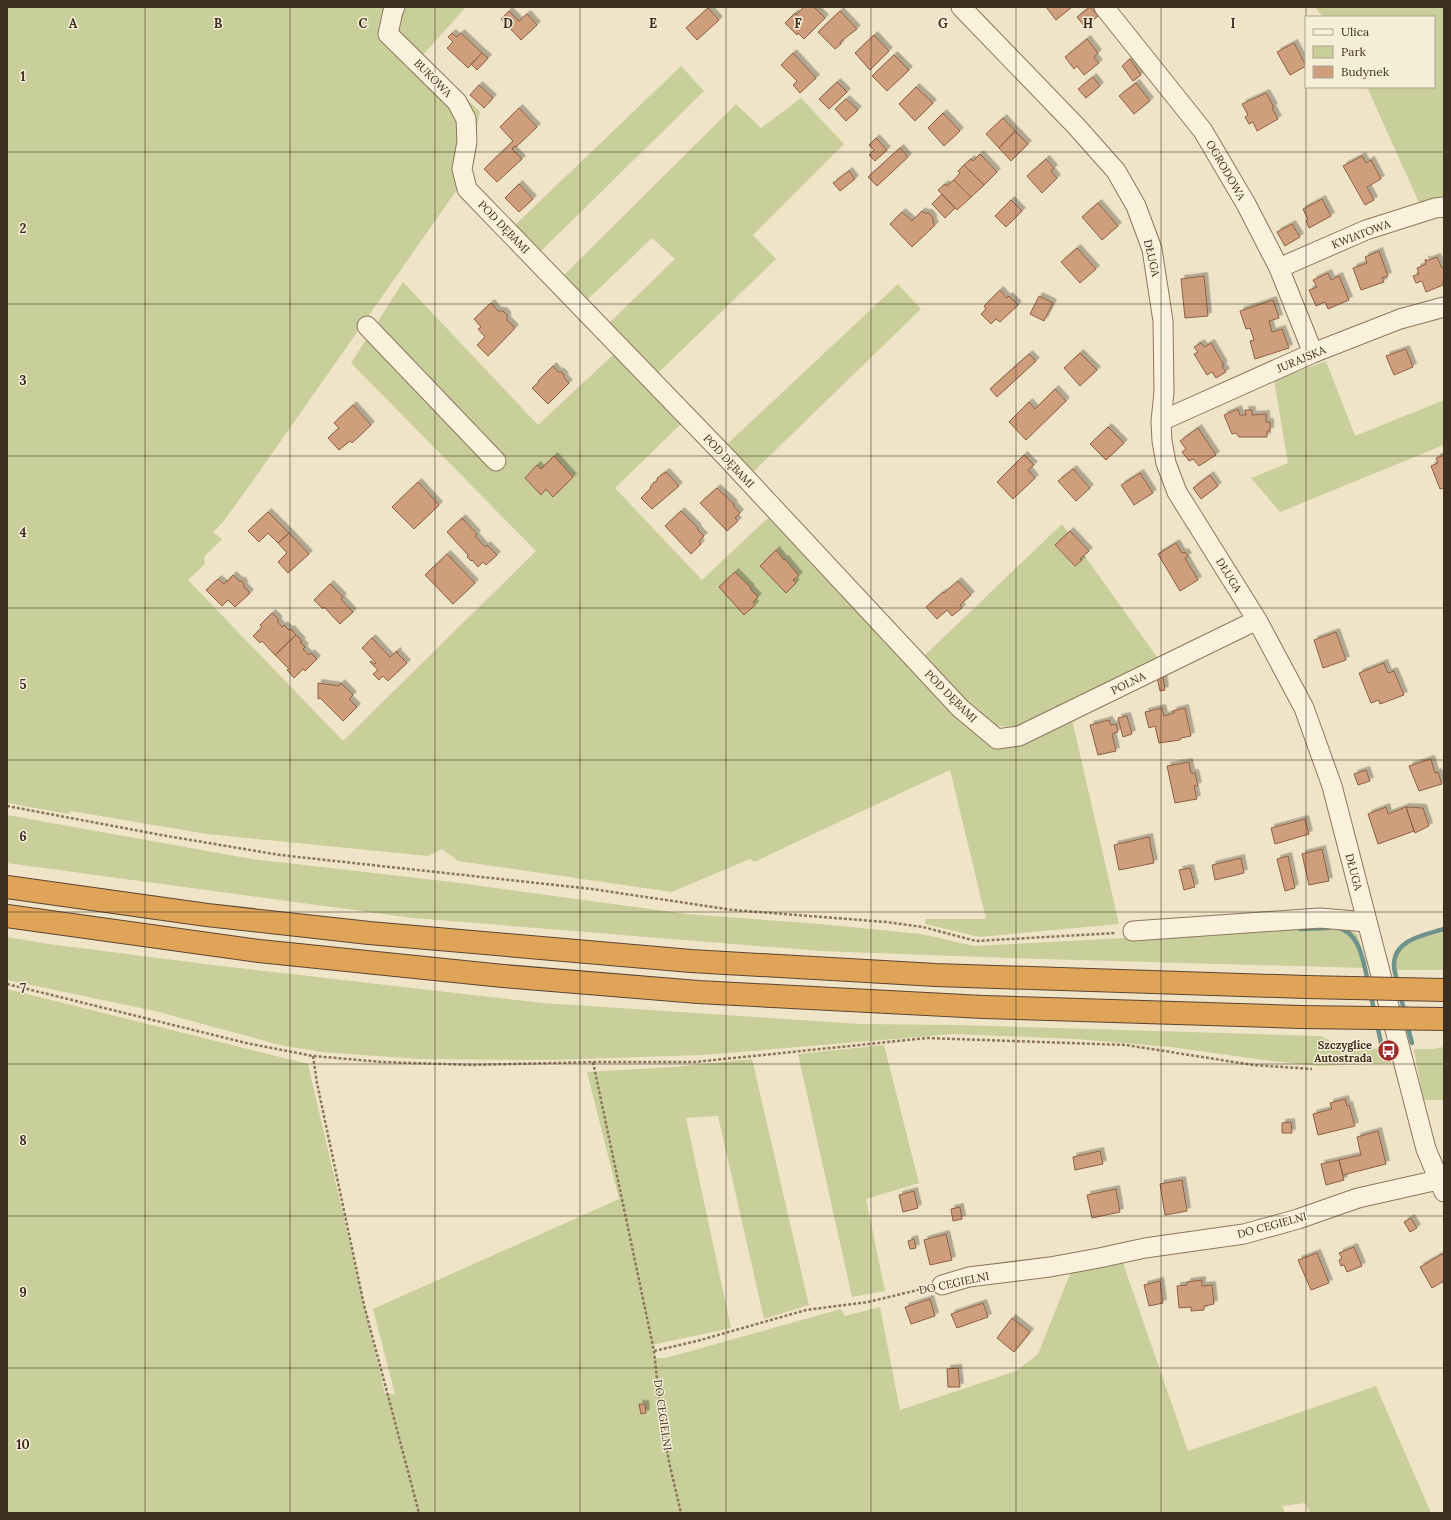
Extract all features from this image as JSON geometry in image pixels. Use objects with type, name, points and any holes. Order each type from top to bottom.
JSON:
[{"type":"highway","points":[[7,887],[207,915],[362,932],[692,961],[936,975],[1138,983],[1444,990]]},
{"type":"highway","points":[[7,916],[259,951],[503,976],[698,992],[975,1006],[1301,1017],[1444,1019]]},
{"type":"street","name":"BUKOWA","points":[[395,7],[388,34],[457,102],[466,119],[467,142],[462,169],[465,181]]},
{"type":"street","name":"DŁUGA","points":[[961,7],[1076,126],[1116,171],[1136,206],[1152,249],[1163,321],[1164,392],[1161,421],[1166,462],[1177,492],[1257,620],[1304,708],[1332,786],[1418,1122],[1426,1149],[1441,1186]]},
{"type":"street","name":"OGRODOWA","points":[[1104,7],[1202,131],[1246,204],[1280,268],[1313,353]]},
{"type":"street","name":"POD DĘBAMI","points":[[465,181],[467,190],[726,457],[960,708],[997,739]]},
{"type":"street","name":"KWIATOWA","points":[[1280,268],[1366,230],[1435,208],[1444,207]]},
{"type":"street","name":"JURAJSKA","points":[[1161,421],[1313,353],[1400,319],[1442,313]]},
{"type":"street","points":[[366,326],[496,461]]},
{"type":"street","name":"POLNA","points":[[997,739],[1019,736],[1257,620]]},
{"type":"street","points":[[1133,932],[1320,918],[1367,922]]},
{"type":"street","name":"DO CEGIELNI","points":[[942,1285],[969,1278],[1050,1267],[1145,1248],[1244,1234],[1298,1219],[1358,1198],[1441,1186]]},
{"type":"path","points":[[7,806],[161,835],[280,855],[546,883],[733,910],[886,922],[923,927],[976,941],[1133,932]]},
{"type":"path","points":[[7,984],[246,1043],[313,1056],[382,1062],[473,1065],[593,1062],[695,1062],[927,1038],[1126,1045],[1253,1065],[1312,1069]]},
{"type":"path","points":[[313,1056],[317,1083],[364,1305],[419,1513]]},
{"type":"path","points":[[593,1062],[654,1351]]},
{"type":"path","name":"DO CEGIELNI","points":[[682,1513],[669,1462],[659,1397],[654,1351],[689,1343],[806,1310],[868,1302],[942,1285]]},
{"type":"green space","points":[[7,7],[466,7],[423,55],[480,112],[468,174],[252,482],[223,522],[213,532],[222,539],[204,557],[205,564],[188,580],[343,741],[536,551],[351,363],[403,282],[538,425],[617,351],[683,422],[615,488],[702,580],[771,515],[972,731],[993,741],[1071,715],[1119,924],[979,937],[925,924],[926,919],[986,919],[950,770],[755,862],[750,859],[672,892],[458,861],[442,849],[428,856],[207,834],[71,811],[69,814],[7,803]]},
{"type":"green space","points":[[1315,7],[1444,7],[1444,202],[1421,207],[1367,88],[1435,88],[1435,16],[1322,16]]},
{"type":"green space","points":[[681,66],[704,91],[537,255],[514,226]]},
{"type":"green space","points":[[801,98],[844,144],[753,235],[776,259],[656,375],[606,326],[675,259],[652,238],[584,303],[560,279],[736,104],[761,128]]},
{"type":"green space","points":[[898,284],[921,309],[750,475],[724,447]]},
{"type":"green space","points":[[1326,361],[1355,436],[1444,400],[1444,445],[1280,512],[1251,478],[1288,463],[1274,380]]},
{"type":"green space","points":[[1062,524],[1157,657],[1019,727],[996,726],[966,700],[923,657]]},
{"type":"green space","points":[[7,815],[252,859],[452,882],[687,914],[820,924],[921,934],[974,946],[1345,926],[1358,935],[1365,968],[821,951],[413,918],[7,863]]},
{"type":"green space","points":[[1444,932],[1444,970],[1396,970],[1396,957],[1398,951],[1403,946],[1423,937]]},
{"type":"green space","points":[[7,937],[49,944],[221,966],[543,1003],[861,1024],[956,1025],[1321,1036],[1332,1042],[1364,1048],[1389,1049],[1391,1063],[1320,1066],[1171,1047],[1075,1039],[954,1034],[703,1055],[550,1060],[418,1059],[321,1052],[280,1045],[155,1011],[7,980]]},
{"type":"green space","points":[[7,989],[308,1064],[385,1394],[395,1394],[373,1309],[619,1199],[587,1072],[674,1067],[752,1059],[809,1305],[764,1319],[718,1116],[686,1118],[731,1328],[652,1345],[654,1358],[666,1358],[841,1309],[845,1316],[880,1307],[900,1410],[1016,1371],[1038,1354],[1072,1269],[1123,1263],[1188,1451],[1376,1386],[1431,1513],[1310,1513],[1305,1503],[1282,1506],[1285,1513],[7,1513]]},
{"type":"green space","points":[[884,1045],[919,1183],[866,1199],[885,1291],[852,1297],[798,1054]]},
{"type":"green space","points":[[1444,1047],[1444,1100],[1423,1100],[1414,1049]]},
{"type":"building","points":[[804,7],[814,7],[825,18],[804,39],[798,33],[797,35],[785,23],[795,13],[796,15]]},
{"type":"building","points":[[1046,7],[1072,7],[1056,20]]},
{"type":"building","points":[[1090,7],[1098,16],[1085,27],[1077,17]]},
{"type":"building","points":[[708,8],[719,20],[697,40],[686,28]]},
{"type":"building","points":[[509,11],[519,21],[527,14],[537,25],[521,40],[501,19]]},
{"type":"building","points":[[840,11],[857,29],[840,42],[841,44],[835,49],[818,32]]},
{"type":"building","points":[[452,33],[457,37],[461,33],[482,53],[468,68],[447,48],[453,42],[448,37]]},
{"type":"building","points":[[874,35],[889,51],[870,70],[855,53]]},
{"type":"building","points":[[1087,39],[1098,53],[1094,57],[1099,63],[1084,75],[1077,66],[1074,69],[1065,57]]},
{"type":"building","points":[[1294,43],[1305,67],[1290,75],[1277,52]]},
{"type":"building","points":[[482,53],[488,58],[477,70],[471,64]]},
{"type":"building","points":[[793,53],[816,78],[800,93],[793,85],[797,81],[781,65]]},
{"type":"building","points":[[894,55],[909,70],[887,91],[872,76]]},
{"type":"building","points":[[1130,59],[1141,75],[1133,81],[1122,66]]},
{"type":"building","points":[[1093,77],[1100,86],[1086,98],[1078,89]]},
{"type":"building","points":[[837,82],[847,92],[829,109],[819,99]]},
{"type":"building","points":[[1136,83],[1150,101],[1134,114],[1119,96]]},
{"type":"building","points":[[479,85],[493,98],[484,108],[470,95]]},
{"type":"building","points":[[916,87],[933,103],[915,121],[899,104]]},
{"type":"building","points":[[1266,93],[1274,107],[1272,108],[1278,119],[1257,131],[1253,122],[1249,124],[1245,117],[1248,115],[1242,104]]},
{"type":"building","points":[[846,99],[858,110],[846,121],[835,109]]},
{"type":"building","points":[[519,108],[537,127],[512,149],[522,159],[497,182],[484,169],[513,141],[500,127]]},
{"type":"building","points":[[943,113],[960,131],[944,146],[928,128]]},
{"type":"building","points":[[1003,118],[1015,131],[999,148],[986,134]]},
{"type":"building","points":[[1015,131],[1028,144],[1011,161],[999,148]]},
{"type":"building","points":[[876,138],[887,150],[875,161],[869,155],[874,150],[869,145]]},
{"type":"building","points":[[900,148],[908,157],[877,186],[868,177]]},
{"type":"building","points":[[980,154],[997,172],[984,185],[964,165],[971,159],[973,161]]},
{"type":"building","points":[[1362,156],[1366,163],[1371,160],[1381,179],[1367,187],[1374,200],[1365,205],[1343,166]]},
{"type":"building","points":[[1046,159],[1054,168],[1051,171],[1057,178],[1042,193],[1027,176]]},
{"type":"building","points":[[964,165],[984,185],[971,197],[954,180],[960,173],[958,171]]},
{"type":"building","points":[[849,171],[855,179],[840,191],[833,183]]},
{"type":"building","points":[[954,180],[971,197],[957,210],[938,190],[945,184],[947,186]]},
{"type":"building","points":[[519,184],[533,199],[519,212],[505,198]]},
{"type":"building","points":[[942,194],[955,208],[945,218],[932,204]]},
{"type":"building","points":[[1322,199],[1331,216],[1309,228],[1306,221],[1308,220],[1303,209]]},
{"type":"building","points":[[1011,200],[1022,211],[1006,227],[995,216]]},
{"type":"building","points":[[1098,203],[1118,226],[1102,240],[1082,217]]},
{"type":"building","points":[[922,211],[924,213],[929,213],[933,218],[935,225],[912,247],[890,224],[902,212],[912,221]]},
{"type":"building","points":[[1292,224],[1300,237],[1285,246],[1277,232]]},
{"type":"building","points":[[1077,248],[1096,269],[1080,283],[1061,262]]},
{"type":"building","points":[[1379,251],[1388,276],[1382,278],[1384,282],[1361,290],[1353,268],[1367,263],[1365,257]]},
{"type":"building","points":[[1437,257],[1442,268],[1444,267],[1443,285],[1426,292],[1422,281],[1416,283],[1413,276],[1419,274],[1417,268],[1426,264],[1425,260],[1426,259],[1426,261]]},
{"type":"building","points":[[1328,273],[1331,280],[1339,276],[1349,300],[1328,309],[1325,302],[1316,306],[1309,290],[1317,287],[1313,280]]},
{"type":"building","points":[[1204,276],[1208,316],[1185,318],[1181,279]]},
{"type":"building","points":[[1000,290],[1007,298],[1009,296],[1018,305],[1000,322],[996,319],[991,324],[981,314],[986,309],[984,306]]},
{"type":"building","points":[[1039,296],[1053,303],[1044,321],[1030,314]]},
{"type":"building","points":[[1273,300],[1279,318],[1269,321],[1272,332],[1282,329],[1289,348],[1255,359],[1250,341],[1254,340],[1250,328],[1246,329],[1240,311]]},
{"type":"building","points":[[491,303],[498,311],[503,311],[507,315],[507,320],[515,328],[488,356],[477,345],[485,337],[478,329],[481,327],[474,319]]},
{"type":"building","points":[[1201,343],[1204,347],[1211,343],[1224,365],[1222,366],[1226,372],[1216,378],[1212,372],[1207,375],[1194,354],[1198,352],[1194,347]]},
{"type":"building","points":[[1406,349],[1413,367],[1394,375],[1386,356]]},
{"type":"building","points":[[1080,353],[1097,370],[1080,386],[1064,368]]},
{"type":"building","points":[[1029,354],[1036,361],[997,397],[990,389]]},
{"type":"building","points":[[553,366],[558,372],[561,372],[564,375],[564,378],[569,383],[548,404],[532,388]]},
{"type":"building","points":[[1055,389],[1066,401],[1026,440],[1009,422],[1029,402],[1035,409]]},
{"type":"building","points":[[353,405],[371,425],[352,443],[350,441],[339,450],[328,438],[339,428],[334,423]]},
{"type":"building","points":[[1238,409],[1240,415],[1246,415],[1245,410],[1252,410],[1252,415],[1266,414],[1266,422],[1270,422],[1270,431],[1267,431],[1267,437],[1239,437],[1236,433],[1232,434],[1224,415]]},
{"type":"building","points":[[1108,427],[1124,443],[1106,460],[1090,444]]},
{"type":"building","points":[[1198,428],[1216,455],[1199,466],[1193,459],[1189,461],[1182,452],[1186,449],[1180,441]]},
{"type":"building","points":[[1024,455],[1034,465],[1028,470],[1035,478],[1013,499],[997,482]]},
{"type":"building","points":[[1444,455],[1444,488],[1440,489],[1431,466],[1438,463],[1436,458]]},
{"type":"building","points":[[554,456],[573,477],[553,497],[546,489],[541,495],[525,478],[537,465],[541,469]]},
{"type":"building","points":[[1073,469],[1090,488],[1076,501],[1058,481]]},
{"type":"building","points":[[666,472],[679,486],[652,509],[641,498],[651,488],[650,487],[654,482],[655,483],[658,479],[657,478]]},
{"type":"building","points":[[1140,473],[1153,493],[1134,505],[1121,485]]},
{"type":"building","points":[[1210,475],[1218,486],[1201,499],[1193,488]]},
{"type":"building","points":[[418,482],[439,505],[414,529],[392,507]]},
{"type":"building","points":[[717,488],[734,504],[733,505],[740,513],[735,518],[738,521],[727,531],[700,503]]},
{"type":"building","points":[[681,511],[704,536],[699,541],[701,544],[691,554],[665,526]]},
{"type":"building","points":[[268,512],[289,533],[278,543],[268,533],[259,542],[248,531]]},
{"type":"building","points":[[462,518],[477,534],[475,536],[485,547],[487,545],[497,555],[486,565],[483,562],[478,567],[467,557],[468,555],[447,532]]},
{"type":"building","points":[[1070,531],[1089,551],[1075,566],[1055,545]]},
{"type":"building","points":[[289,533],[309,554],[288,573],[278,562],[287,553],[278,543]]},
{"type":"building","points":[[1176,543],[1182,553],[1185,552],[1188,556],[1185,558],[1198,580],[1180,591],[1158,554]]},
{"type":"building","points":[[776,550],[799,576],[793,580],[796,583],[786,593],[760,566]]},
{"type":"building","points":[[447,554],[475,583],[453,604],[425,575]]},
{"type":"building","points":[[735,572],[758,597],[753,602],[755,605],[744,615],[719,587]]},
{"type":"building","points":[[233,575],[239,581],[242,581],[244,587],[250,593],[235,607],[228,600],[222,606],[206,590],[218,579],[224,584]]},
{"type":"building","points":[[958,581],[971,595],[960,605],[962,608],[952,616],[947,610],[937,619],[926,607]]},
{"type":"building","points":[[330,584],[343,597],[341,599],[353,612],[340,624],[324,607],[323,609],[314,600]]},
{"type":"building","points":[[272,613],[279,620],[277,621],[282,627],[284,625],[289,630],[291,629],[296,635],[275,655],[262,641],[260,643],[253,636],[262,627],[260,625]]},
{"type":"building","points":[[1336,632],[1346,660],[1323,668],[1314,640]]},
{"type":"building","points":[[296,635],[305,647],[303,649],[309,655],[311,653],[317,659],[305,671],[303,669],[294,678],[287,670],[289,669],[275,655]]},
{"type":"building","points":[[372,638],[390,657],[397,651],[397,653],[407,663],[388,681],[383,676],[379,680],[373,674],[378,670],[370,662],[376,663],[362,648]]},
{"type":"building","points":[[1384,663],[1388,673],[1394,671],[1404,695],[1380,704],[1379,700],[1371,703],[1359,673]]},
{"type":"building","points":[[1163,676],[1165,690],[1160,691],[1157,677]]},
{"type":"building","points":[[318,683],[339,686],[341,683],[353,695],[349,699],[357,707],[343,721],[320,698],[318,699]]},
{"type":"building","points":[[1162,708],[1164,716],[1174,713],[1173,711],[1185,708],[1191,736],[1181,738],[1180,740],[1159,743],[1155,726],[1149,728],[1145,712]]},
{"type":"building","points":[[1127,716],[1132,734],[1123,737],[1118,718]]},
{"type":"building","points":[[1109,720],[1111,725],[1116,724],[1118,732],[1112,734],[1116,751],[1098,755],[1090,725]]},
{"type":"building","points":[[1431,759],[1435,773],[1438,772],[1442,784],[1419,791],[1409,766]]},
{"type":"building","points":[[1189,762],[1191,773],[1195,773],[1198,786],[1194,786],[1197,799],[1175,803],[1167,766]]},
{"type":"building","points":[[1366,770],[1370,781],[1358,785],[1354,774]]},
{"type":"building","points":[[1386,807],[1388,814],[1406,807],[1414,831],[1378,844],[1368,814]]},
{"type":"building","points":[[1406,807],[1423,808],[1429,826],[1415,833]]},
{"type":"building","points":[[1305,819],[1309,834],[1275,844],[1271,828]]},
{"type":"building","points":[[1149,837],[1154,863],[1119,870],[1114,845]]},
{"type":"building","points":[[1322,849],[1329,881],[1309,885],[1302,854]]},
{"type":"building","points":[[1288,856],[1295,888],[1285,891],[1277,859]]},
{"type":"building","points":[[1241,858],[1244,873],[1215,880],[1212,865]]},
{"type":"building","points":[[1190,868],[1195,887],[1184,890],[1179,870]]},
{"type":"building","points":[[1345,1099],[1347,1106],[1349,1105],[1355,1126],[1318,1135],[1313,1114],[1332,1109],[1330,1103]]},
{"type":"building","points":[[1291,1122],[1292,1133],[1282,1133],[1282,1123]]},
{"type":"building","points":[[1378,1131],[1386,1164],[1343,1175],[1339,1160],[1361,1155],[1357,1137]]},
{"type":"building","points":[[1100,1151],[1103,1164],[1075,1170],[1073,1157]]},
{"type":"building","points":[[1339,1160],[1344,1180],[1326,1185],[1321,1164]]},
{"type":"building","points":[[1182,1180],[1187,1211],[1165,1215],[1160,1184]]},
{"type":"building","points":[[1116,1189],[1120,1212],[1092,1218],[1087,1195]]},
{"type":"building","points":[[914,1191],[918,1208],[903,1212],[899,1195]]},
{"type":"building","points":[[960,1207],[962,1219],[953,1221],[951,1209]]},
{"type":"building","points":[[1411,1218],[1417,1228],[1410,1232],[1404,1222]]},
{"type":"building","points":[[946,1234],[952,1260],[930,1265],[924,1240]]},
{"type":"building","points":[[914,1239],[916,1248],[910,1249],[908,1241]]},
{"type":"building","points":[[1354,1247],[1362,1266],[1347,1272],[1344,1265],[1341,1266],[1339,1260],[1342,1258],[1339,1253]]},
{"type":"building","points":[[1317,1253],[1329,1283],[1311,1290],[1298,1260]]},
{"type":"building","points":[[1442,1254],[1444,1256],[1444,1281],[1432,1288],[1420,1267]]},
{"type":"building","points":[[1202,1280],[1202,1286],[1212,1285],[1214,1304],[1204,1306],[1204,1310],[1191,1311],[1191,1307],[1179,1308],[1177,1286],[1187,1285],[1187,1282]]},
{"type":"building","points":[[1160,1281],[1163,1303],[1149,1306],[1144,1285]]},
{"type":"building","points":[[930,1299],[935,1316],[911,1324],[905,1307]]},
{"type":"building","points":[[983,1303],[988,1317],[957,1328],[951,1314]]},
{"type":"building","points":[[1012,1318],[1030,1332],[1014,1352],[997,1338]]},
{"type":"building","points":[[958,1368],[960,1387],[948,1387],[947,1369]]},
{"type":"building","points":[[639,1404],[645,1404],[646,1413],[641,1414]]},
{"type":"waterway","points":[[1300,929],[1329,928]]},
{"type":"waterway","points":[[1339,928],[1352,936],[1360,950],[1368,982]]},
{"type":"waterway","points":[[1398,983],[1394,965],[1395,956],[1399,949],[1420,936],[1444,929]]},
{"type":"waterway","points":[[1371,995],[1374,1011]]},
{"type":"waterway","points":[[1400,995],[1405,1013]]},
{"type":"waterway","points":[[1377,1024],[1383,1052]]},
{"type":"waterway","points":[[1407,1024],[1412,1043]]},
{"type":"place","name":"Szczyglice Autostrada","points":[[1388,1051]]}]
